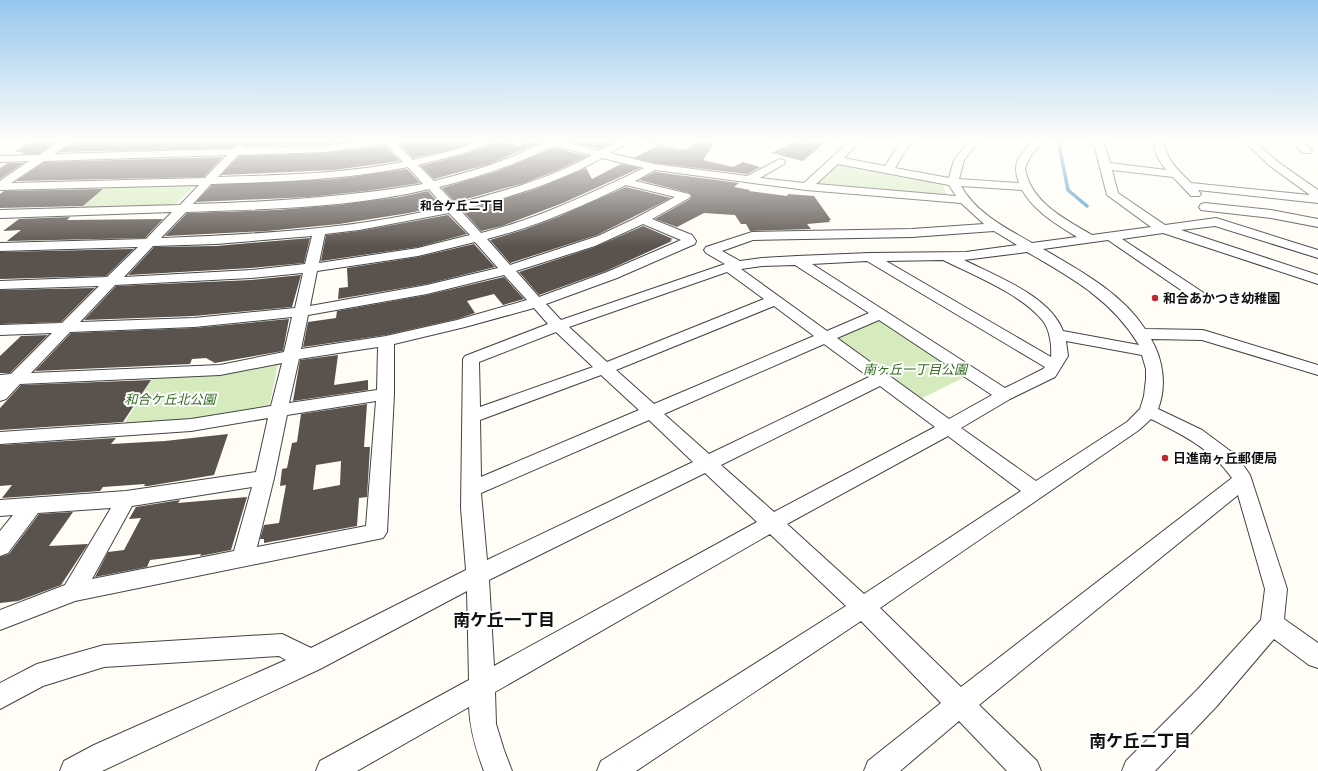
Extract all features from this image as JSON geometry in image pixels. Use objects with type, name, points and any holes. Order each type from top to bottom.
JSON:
[{"type":"street","points":[[0,186],[15,176]]},
{"type":"street","points":[[0,395],[7,380],[68,327],[110,281],[183,208],[212,176]]},
{"type":"street","points":[[0,186],[207,181],[320,176]]},
{"type":"street","points":[[423,176],[538,302],[558,326],[863,607],[1027,771]]},
{"type":"street","points":[[0,214],[314,203],[368,196],[432,185],[463,176]]},
{"type":"street","points":[[0,247],[262,237],[319,232],[396,221],[452,209],[491,199],[555,176]]},
{"type":"street","points":[[0,285],[264,273],[311,269],[370,260],[442,246],[520,226],[578,205],[638,176]]},
{"type":"street","points":[[720,176],[806,187],[963,200]]},
{"type":"street","points":[[749,180],[756,176]]},
{"type":"street","points":[[806,187],[818,176]]},
{"type":"street","points":[[920,176],[953,182],[1024,187]]},
{"type":"street","points":[[611,771],[863,607],[1133,426],[1148,411],[1156,383],[1153,364],[1141,334],[1119,307],[1093,287],[997,227],[973,209],[963,200],[953,182],[955,176]]},
{"type":"street","points":[[1022,176],[1024,187],[1034,200],[1057,220],[1088,238]]},
{"type":"street","points":[[1108,176],[1113,195],[1161,228],[1318,280]]},
{"type":"street","points":[[1178,176],[1189,186],[1216,222]]},
{"type":"street","points":[[1291,176],[1318,195]]},
{"type":"street","points":[[0,330],[149,324],[258,317],[372,300],[441,287],[508,269],[591,243],[686,196],[628,182]]},
{"type":"street","points":[[1189,186],[1318,199]]},
{"type":"street","points":[[1205,207],[1271,214],[1318,223]]},
{"type":"street","points":[[7,380],[220,370],[290,356],[386,340],[460,324],[538,302],[612,276],[690,241],[687,238],[642,219]]},
{"type":"street","points":[[498,771],[490,750],[483,724],[478,575],[471,508],[471,359],[558,326],[733,267],[762,262],[870,257],[966,256],[1161,228],[1216,222],[1318,254]]},
{"type":"street","points":[[997,227],[912,233],[752,236],[711,250],[880,379],[1035,491]]},
{"type":"street","points":[[243,557],[264,478],[290,356],[319,232]]},
{"type":"street","points":[[1110,236],[1202,298]]},
{"type":"street","points":[[330,771],[772,522],[948,428],[1004,395],[1049,373],[1060,356],[1058,335],[1049,320],[1025,298],[945,256]]},
{"type":"street","points":[[870,257],[1054,365]]},
{"type":"street","points":[[797,260],[1004,395]]},
{"type":"street","points":[[472,416],[603,369],[776,300]]},
{"type":"street","points":[[472,488],[880,314]]},
{"type":"street","points":[[1141,334],[1203,335],[1318,370]]},
{"type":"street","points":[[1058,335],[1149,352]]},
{"type":"street","points":[[0,620],[73,592],[243,557],[376,532],[385,394],[386,340]]},
{"type":"street","points":[[74,771],[104,763],[311,661],[478,575],[880,379]]},
{"type":"street","points":[[0,438],[191,425],[385,394]]},
{"type":"street","points":[[1136,771],[1207,698],[1272,624],[1276,589],[1243,480],[1230,461],[1196,434],[1148,411]]},
{"type":"street","points":[[0,508],[31,507],[126,499],[264,478]]},
{"type":"street","points":[[878,771],[960,704],[1243,480]]},
{"type":"street","points":[[73,592],[126,499]]},
{"type":"street","points":[[0,547],[31,507]]},
{"type":"street","points":[[1272,624],[1318,657]]},
{"type":"street","points":[[0,697],[37,676],[104,656],[282,645],[311,661]]},
{"type":"green space","points":[[826,176],[911,176],[943,182],[946,195],[818,185],[816,184]]},
{"type":"green space","points":[[197,184],[173,206],[80,209],[107,186]]},
{"type":"green space","name":"南ヶ丘一丁目公園","points":[[882,319],[967,376],[918,400],[834,339],[835,335]]},
{"type":"green space","name":"和合ケ丘北公園","points":[[278,364],[269,407],[196,420],[122,427],[153,377],[220,372]]},
{"type":"building","points":[[23,176],[205,176],[204,177],[16,181]]},
{"type":"building","points":[[357,176],[413,176],[420,183],[309,197],[196,202],[212,185],[335,179]]},
{"type":"building","points":[[431,176],[445,176],[434,179]]},
{"type":"building","points":[[482,176],[542,176],[524,183],[455,202],[442,188]]},
{"type":"building","points":[[567,176],[590,176],[592,179],[598,176],[622,176],[563,203],[502,226],[481,231],[463,211],[533,190]]},
{"type":"building","points":[[647,176],[685,176],[739,183],[734,187],[750,190],[749,191],[787,196],[788,194],[814,196],[831,220],[829,220],[830,222],[807,224],[811,229],[750,231],[746,224],[741,224],[735,215],[704,213],[677,227],[655,219],[690,199],[692,196],[689,193],[639,180]]},
{"type":"building","points":[[626,187],[671,198],[597,235],[510,263],[490,240],[558,217]]},
{"type":"building","points":[[103,189],[83,206],[0,208],[0,194],[4,191]]},
{"type":"building","points":[[428,191],[441,206],[409,213],[339,224],[267,231],[165,236],[187,213],[277,210],[339,205],[400,197]]},
{"type":"building","points":[[448,215],[467,234],[418,247],[321,261],[326,235],[359,231]]},
{"type":"building","points":[[70,217],[67,220],[163,219],[145,238],[7,241],[21,230],[3,231],[19,219]]},
{"type":"building","points":[[643,226],[673,239],[670,240],[672,241],[606,271],[539,295],[519,272],[595,247]]},
{"type":"building","points":[[310,238],[304,263],[251,268],[128,275],[154,247],[216,246]]},
{"type":"building","points":[[474,244],[495,267],[427,284],[338,299],[339,288],[348,287],[347,268],[418,257]]},
{"type":"building","points":[[134,249],[106,276],[0,279],[0,252]]},
{"type":"building","points":[[301,275],[292,307],[194,316],[84,320],[116,286],[251,280]]},
{"type":"building","points":[[504,277],[524,299],[503,305],[494,294],[467,301],[475,313],[457,319],[386,335],[303,347],[308,322],[336,318],[337,311],[427,295]]},
{"type":"building","points":[[95,288],[61,322],[0,324],[0,290]]},
{"type":"building","points":[[289,319],[283,351],[215,363],[206,358],[192,359],[190,364],[35,371],[71,333],[194,328]]},
{"type":"building","points":[[48,335],[10,373],[0,373],[0,356],[21,336]]},
{"type":"building","points":[[338,355],[334,385],[368,380],[368,390],[293,401],[300,360]]},
{"type":"building","points":[[151,380],[123,422],[0,430],[0,408],[21,385]]},
{"type":"building","points":[[367,404],[364,447],[370,447],[367,497],[359,498],[357,526],[264,543],[264,539],[260,539],[264,525],[279,523],[286,485],[280,486],[282,469],[287,468],[292,443],[297,442],[301,414]],"holes":[[[341,461],[340,485],[313,490],[316,465]]]},
{"type":"building","points":[[228,434],[214,475],[148,486],[144,486],[145,484],[103,487],[100,491],[2,498],[12,485],[0,486],[0,445],[116,438],[111,444],[165,441]]},
{"type":"building","points":[[247,497],[231,550],[200,556],[201,554],[150,560],[147,567],[95,577],[108,552],[124,550],[141,518],[129,519],[136,507],[180,500],[178,503]]},
{"type":"building","points":[[73,512],[49,546],[88,544],[61,585],[18,601],[0,603],[0,557],[9,554],[39,514]]},
{"type":"waterway","points":[[1065,176],[1068,190],[1087,206]]},
{"type":"place","name":"和合あかつき幼稚園","points":[[1155,298]]},
{"type":"place","name":"日進南ヶ丘郵便局","points":[[1165,458]]},
{"type":"district","name":"和合ケ丘二丁目","points":[[462,205]]},
{"type":"district","name":"南ケ丘一丁目","points":[[504,620]]},
{"type":"district","name":"南ケ丘二丁目","points":[[1140,741]]}]
